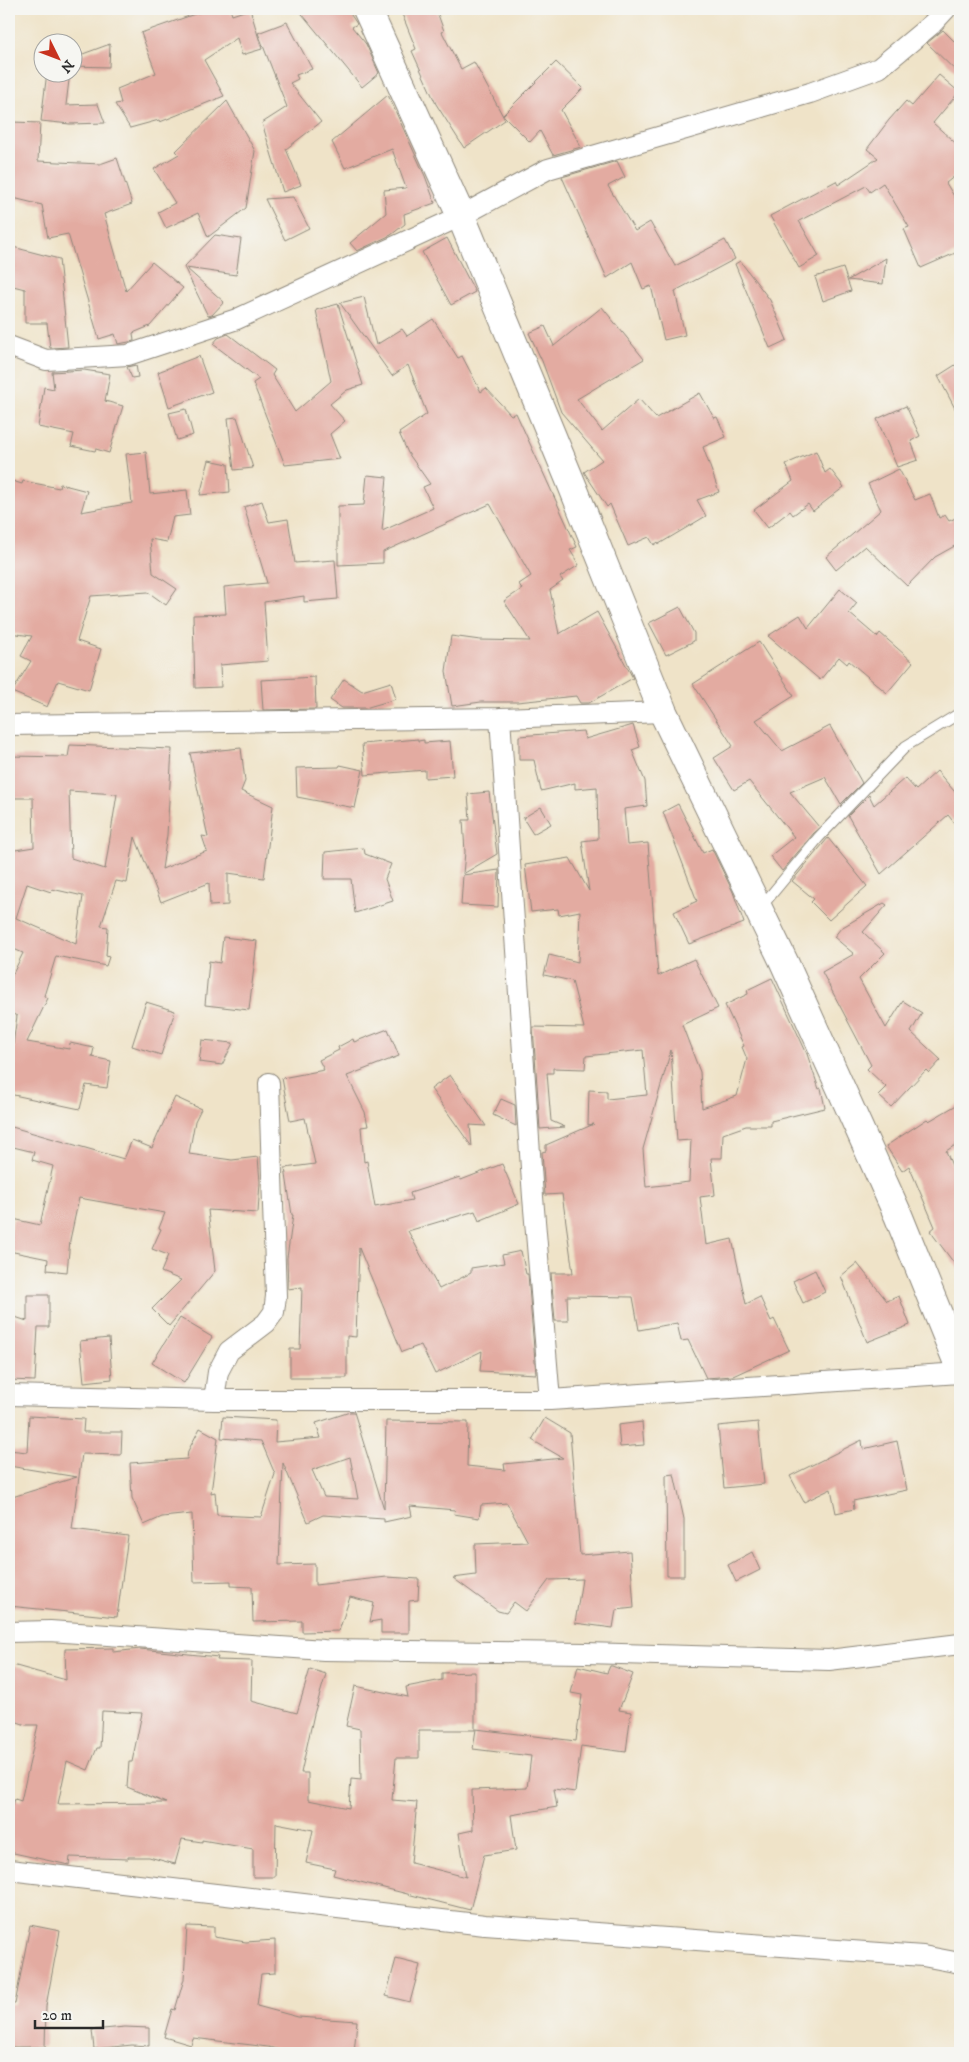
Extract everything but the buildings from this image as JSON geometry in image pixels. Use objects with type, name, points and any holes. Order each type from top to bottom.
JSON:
[{"type":"street","points":[[367,9],[461,216],[572,484],[663,712],[758,910],[898,1215],[960,1368]]},
{"type":"street","points":[[9,346],[46,360],[128,355],[237,319],[461,216],[548,169],[810,93],[880,68],[932,24],[946,9]]},
{"type":"street","points":[[9,725],[500,718],[663,712]]},
{"type":"street","points":[[500,718],[532,1187],[550,1400]]},
{"type":"street","points":[[214,1400],[218,1372],[229,1351],[266,1323],[274,1312],[276,1296],[269,1083]]},
{"type":"street","points":[[9,1395],[214,1400],[550,1400],[960,1373]]},
{"type":"street","points":[[9,1632],[50,1631],[324,1650],[586,1653],[829,1660],[960,1644]]},
{"type":"street","points":[[9,1870],[485,1925],[923,1956],[960,1963]]},
{"type":"lane","points":[[758,910],[819,837],[906,746],[960,713]]}]
